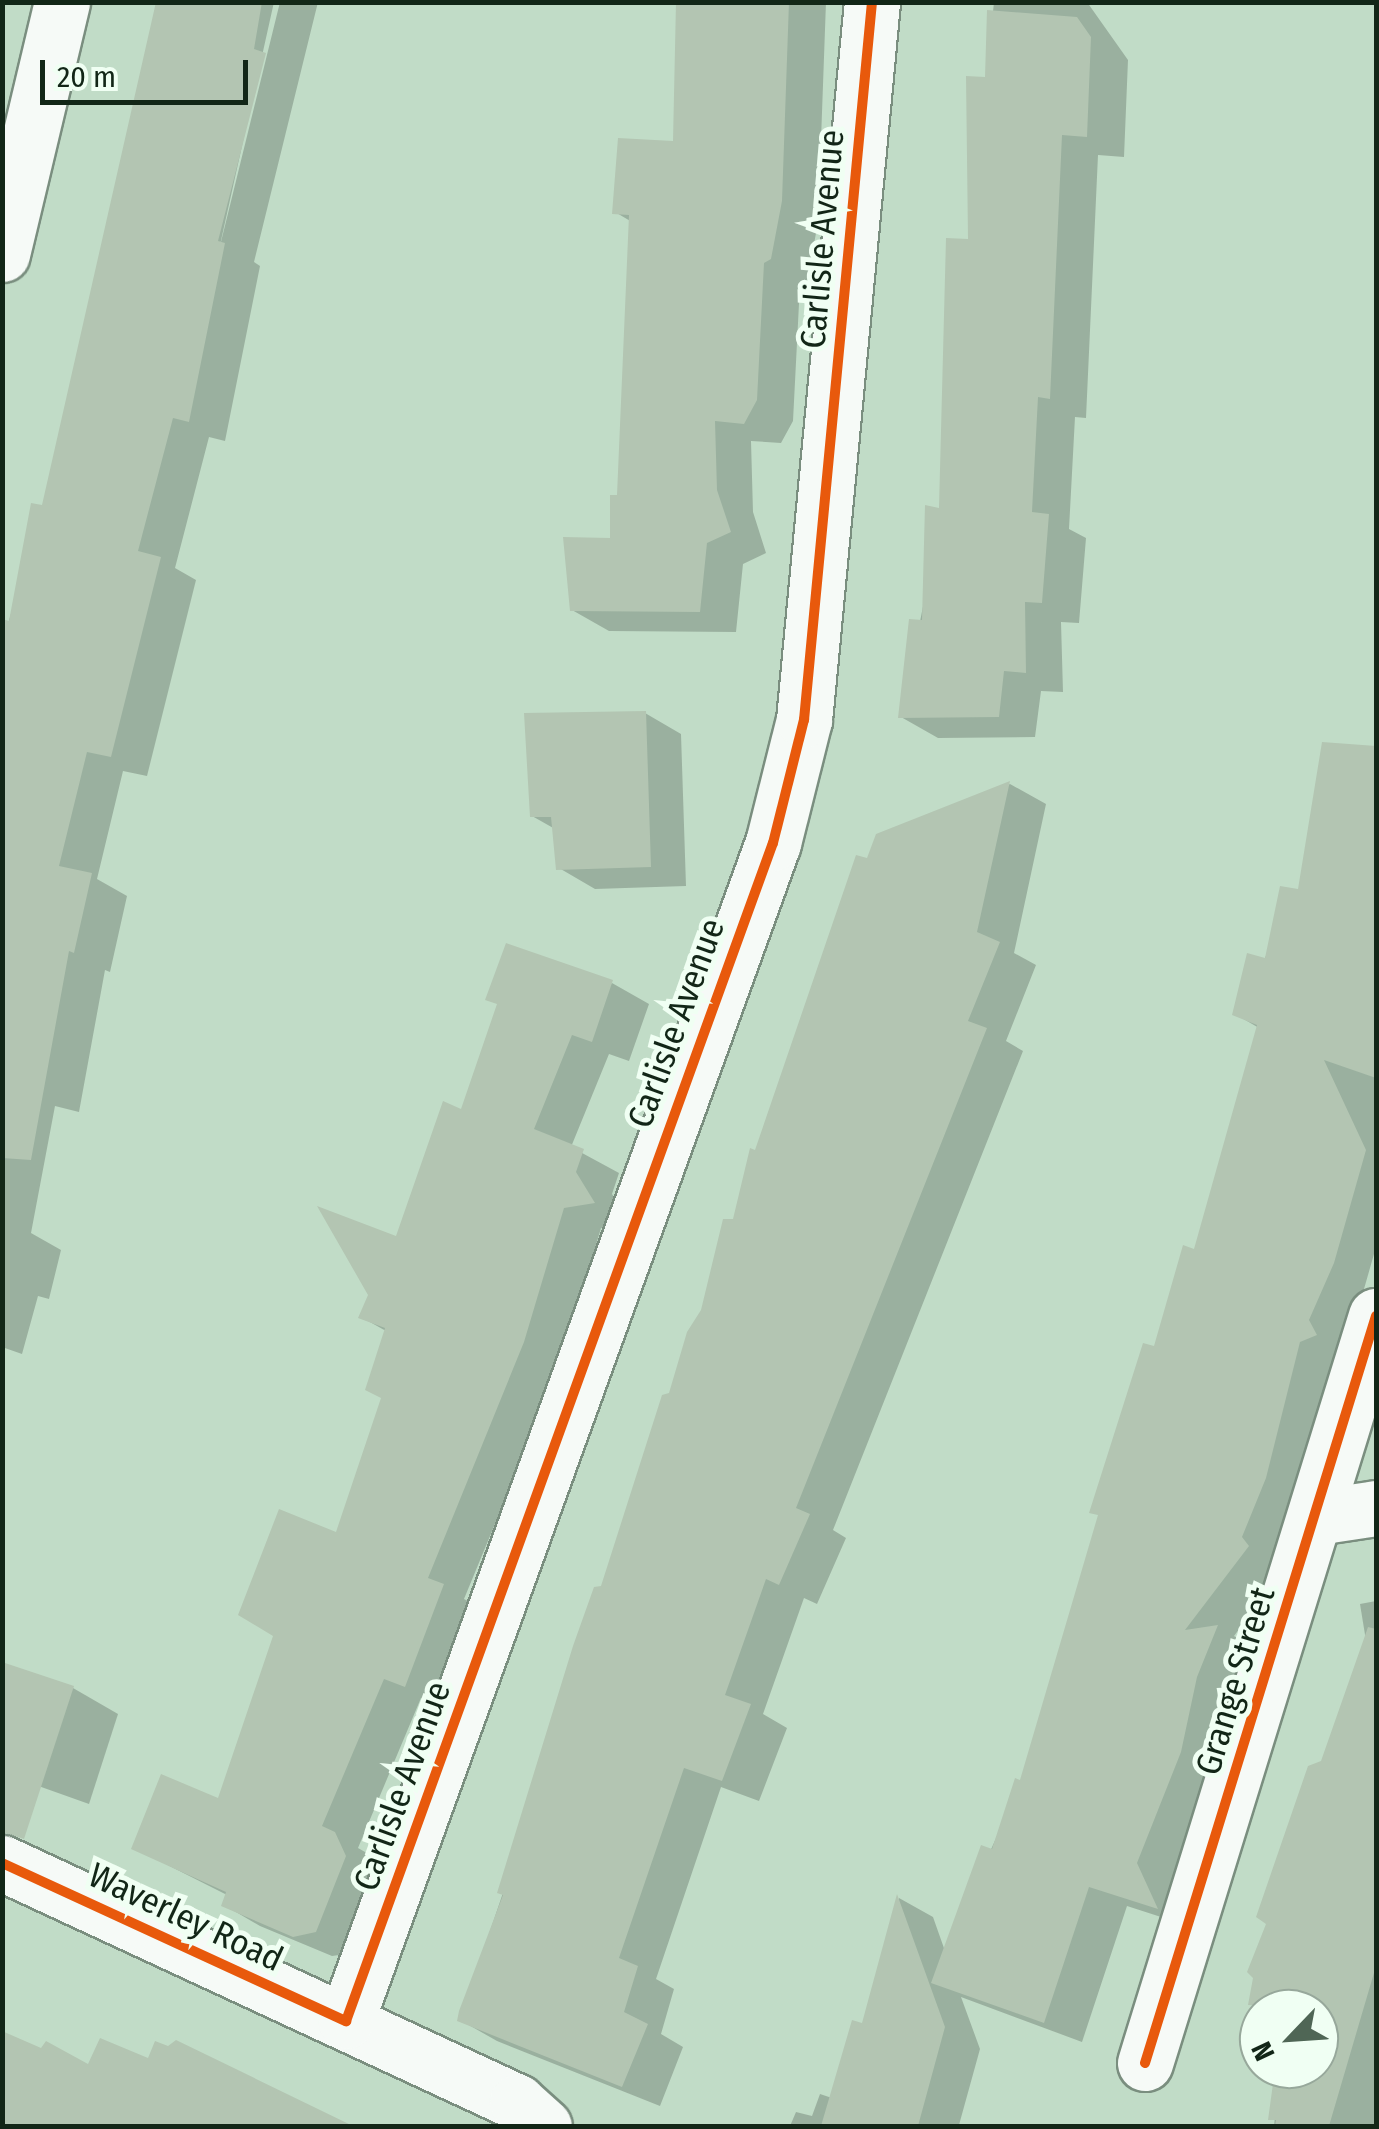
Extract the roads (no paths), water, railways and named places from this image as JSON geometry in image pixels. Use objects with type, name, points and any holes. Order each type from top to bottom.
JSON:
[{"type":"street","points":[[2,254],[25,55],[62,2]]},
{"type":"street","name":"Carlisle Avenue","points":[[346,2021],[774,843],[804,720],[872,2]]},
{"type":"street","name":"Grange Street","points":[[1145,2063],[1376,1316]]},
{"type":"street","points":[[1316,1517],[1376,1508]]},
{"type":"street","name":"Waverley Road","points":[[2,1863],[518,2102],[544,2126]]}]
